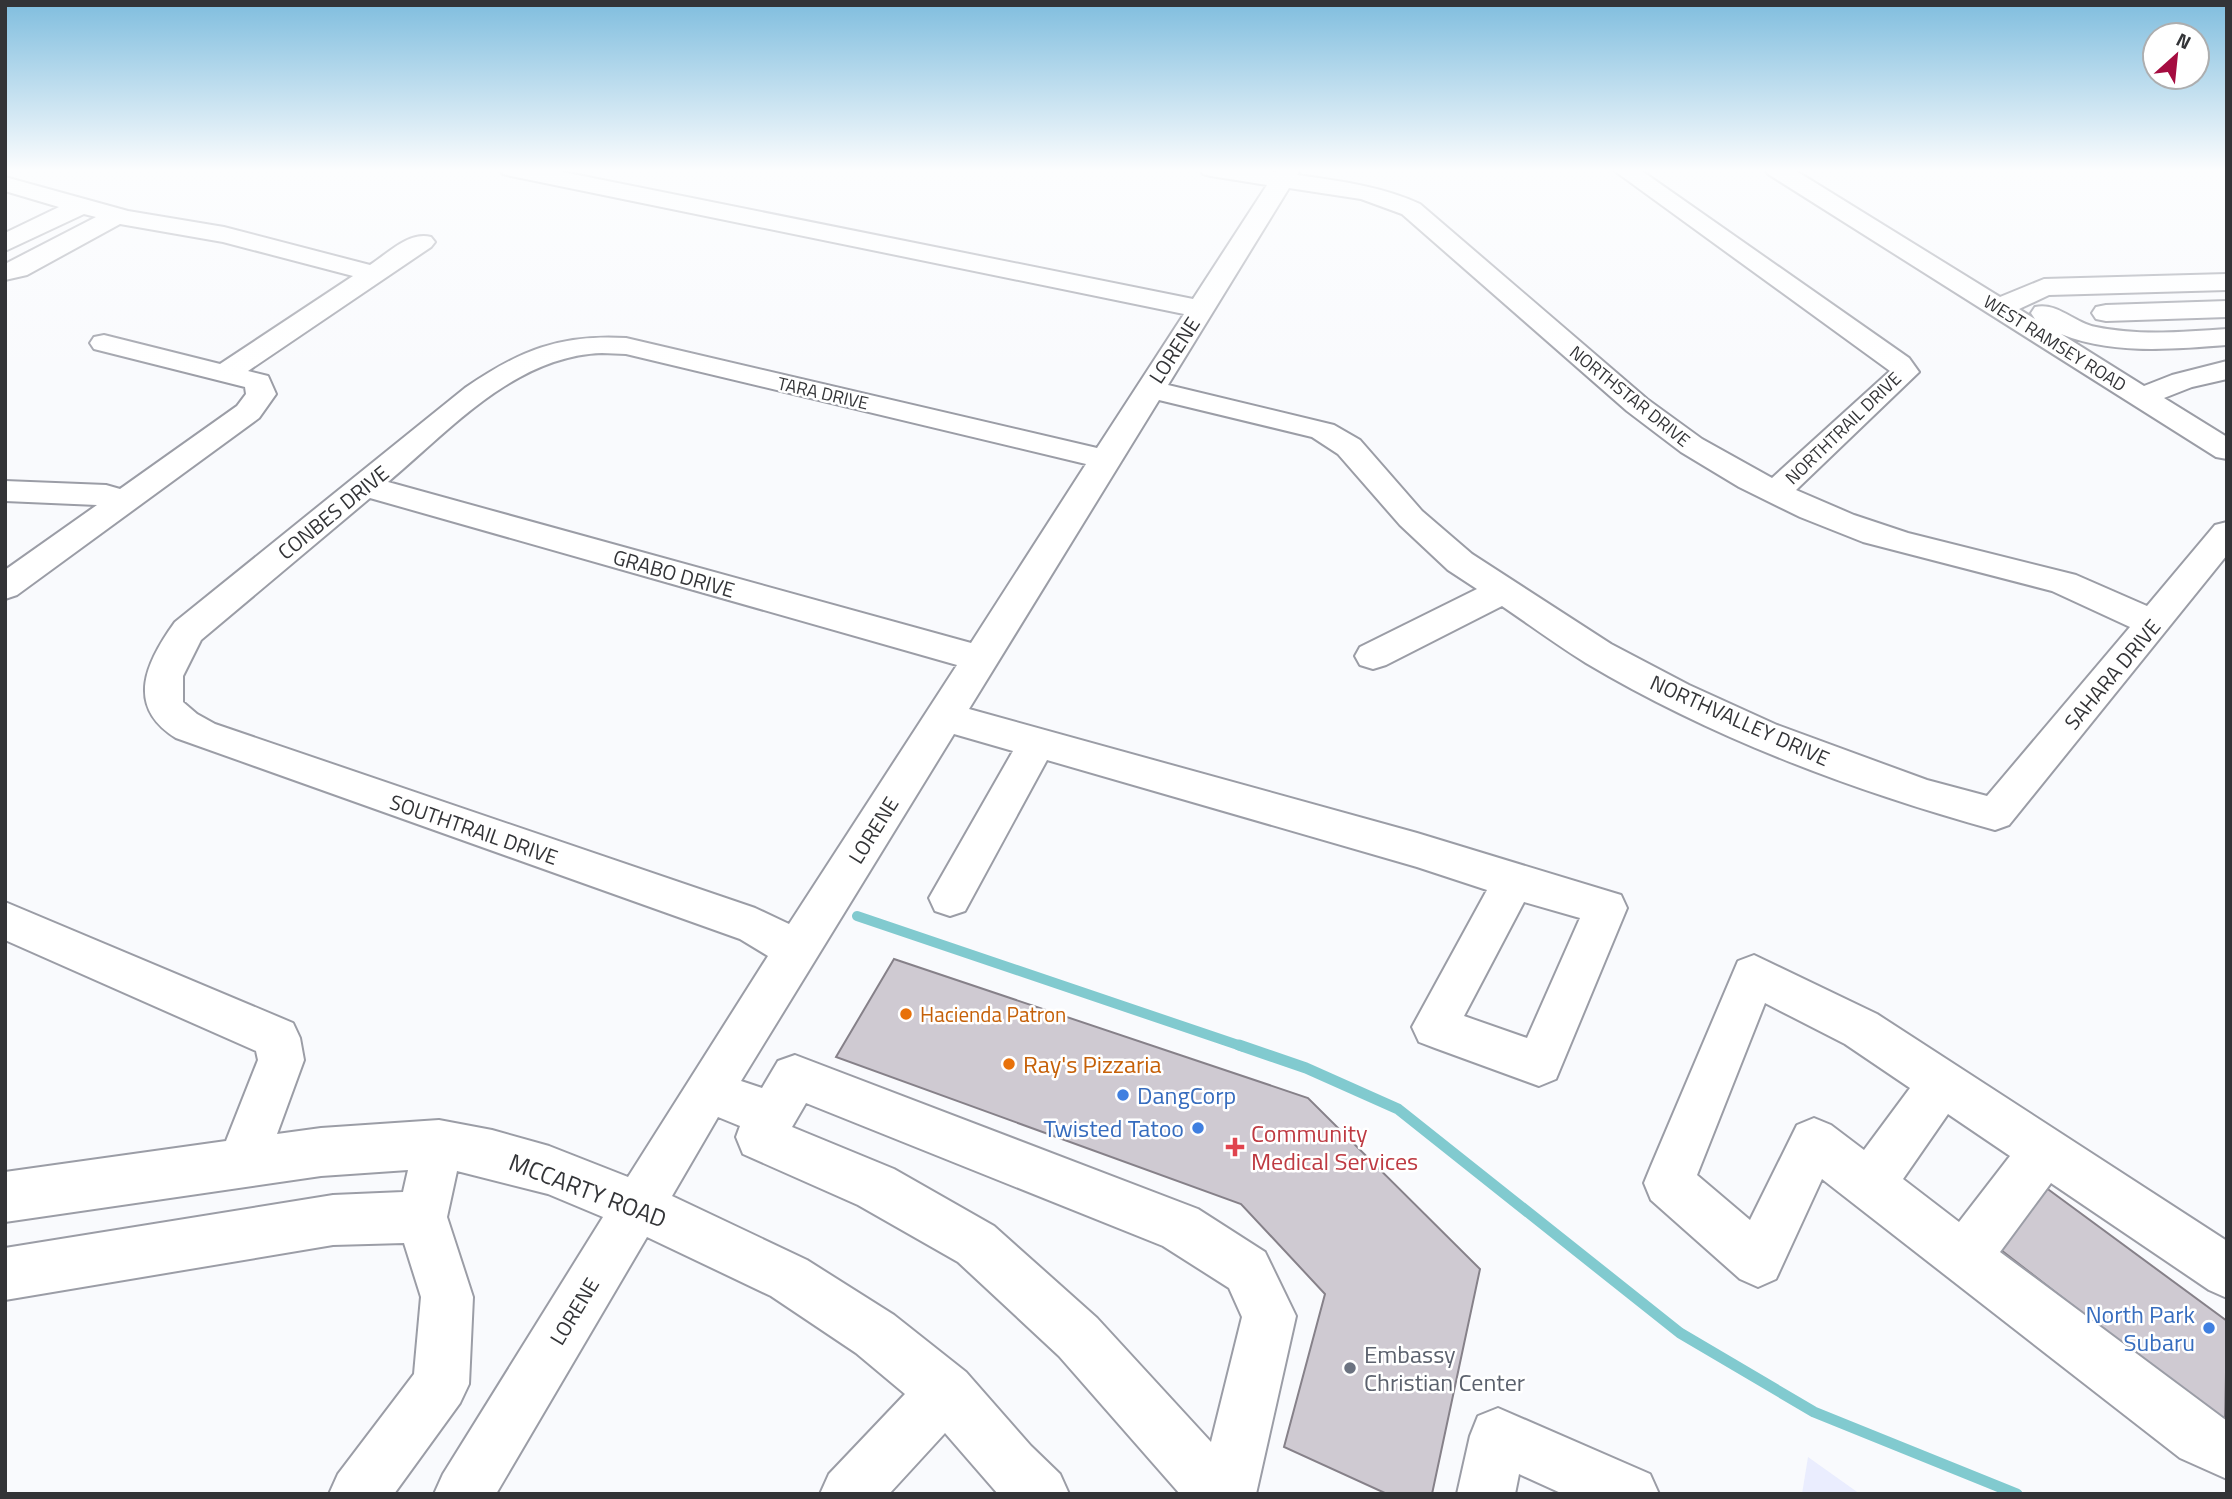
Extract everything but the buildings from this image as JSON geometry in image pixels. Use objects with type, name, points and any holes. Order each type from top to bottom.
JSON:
[{"type":"street","points":[[5,272],[18,269],[74,239]]},
{"type":"street","points":[[239,239],[373,274]]},
{"type":"street","points":[[855,239],[1200,309]]},
{"type":"street","name":"LORENE","points":[[463,1494],[708,1091],[1244,239]]},
{"type":"street","name":"NORTHSTAR DRIVE","points":[[1446,239],[1671,432],[1775,493],[1826,516],[1925,550],[2052,579],[2092,594],[2154,624]]},
{"type":"street","name":"NORTHTRAIL DRIVE","points":[[1722,239],[1899,364],[1905,372],[1775,493]]},
{"type":"street","name":"WEST RAMSEY ROAD","points":[[1898,239],[2051,329],[2141,397],[2227,450]]},
{"type":"street","points":[[224,374],[422,242]]},
{"type":"street","points":[[2009,303],[2044,287],[2227,282]]},
{"type":"street","points":[[2051,329],[2073,314],[2227,309]]},
{"type":"street","points":[[2051,329],[2122,339],[2227,337]]},
{"type":"street","points":[[5,587],[248,412],[261,394],[257,382],[104,343]]},
{"type":"street","name":"TARA DRIVE","points":[[540,354],[587,345],[626,346],[1105,459]]},
{"type":"street","name":"CONBES DRIVE","points":[[161,697],[165,670],[188,631],[474,394],[521,362],[540,354]]},
{"type":"street","points":[[2141,397],[2182,381],[2227,370]]},
{"type":"street","name":"NORTHVALLEY DRIVE","points":[[1149,389],[1323,431],[1349,447],[1411,518],[1460,562],[1501,592],[1598,653],[1676,695],[1764,735],[1921,794],[1995,814]]},
{"type":"street","name":"GRABO DRIVE","points":[[365,486],[982,659]]},
{"type":"street","points":[[5,491],[106,495],[126,501]]},
{"type":"street","name":"SAHARA DRIVE","points":[[1995,814],[2227,533]]},
{"type":"street","points":[[1373,656],[1501,592]]},
{"type":"street","name":"SOUTHTRAIL DRIVE","points":[[161,697],[175,719],[202,734],[755,926],[797,950]]},
{"type":"street","points":[[945,717],[1418,850],[1606,908],[1539,1064],[1435,1027],[1514,881]]},
{"type":"street","points":[[950,898],[1037,744]]},
{"type":"street","points":[[5,920],[277,1038],[281,1060],[242,1163]]},
{"type":"street","points":[[2227,1272],[1861,1029],[1754,975],[1669,1183],[1758,1261],[1814,1142],[2200,1438],[2227,1451]]},
{"type":"street","points":[[1219,1494],[1078,1337],[976,1244],[876,1187],[760,1137],[794,1077],[1180,1227],[1247,1270],[1269,1316],[1227,1494]]},
{"type":"street","points":[[1869,1185],[1942,1083]]},
{"type":"street","points":[[708,1091],[772,1115]]},
{"type":"street","points":[[358,1494],[441,1384],[447,1297],[422,1217],[439,1144]]},
{"type":"street","name":"MCCARTY ROAD","points":[[5,1196],[321,1152],[439,1144],[492,1154],[549,1170],[637,1206],[789,1278],[876,1334],[946,1392],[1017,1485]]},
{"type":"street","points":[[1964,1257],[2045,1151]]},
{"type":"street","points":[[5,1274],[333,1220],[422,1217]]},
{"type":"street","points":[[849,1494],[946,1392]]},
{"type":"street","points":[[1486,1494],[1498,1436],[1630,1494]]},
{"type":"shaded area","points":[[1808,1457],[1860,1494],[1802,1494]]},
{"type":"waterway","points":[[857,916],[1244,1047]]},
{"type":"waterway","points":[[1239,1045],[1306,1068],[1398,1109],[1680,1333],[1814,1412],[2017,1494]]},
{"type":"place","name":"Hacienda Patron","points":[[906,1014]]},
{"type":"place","name":"Ray's Pizzaria","points":[[1009,1064]]},
{"type":"place","name":"DangCorp","points":[[1123,1095]]},
{"type":"place","name":"Twisted Tatoo","points":[[1198,1128]]},
{"type":"place","name":"Community Medical Services","points":[[1235,1147]]},
{"type":"place","name":"North Park Subaru","points":[[2209,1328]]},
{"type":"place","name":"Embassy Christian Center","points":[[1350,1368]]}]
